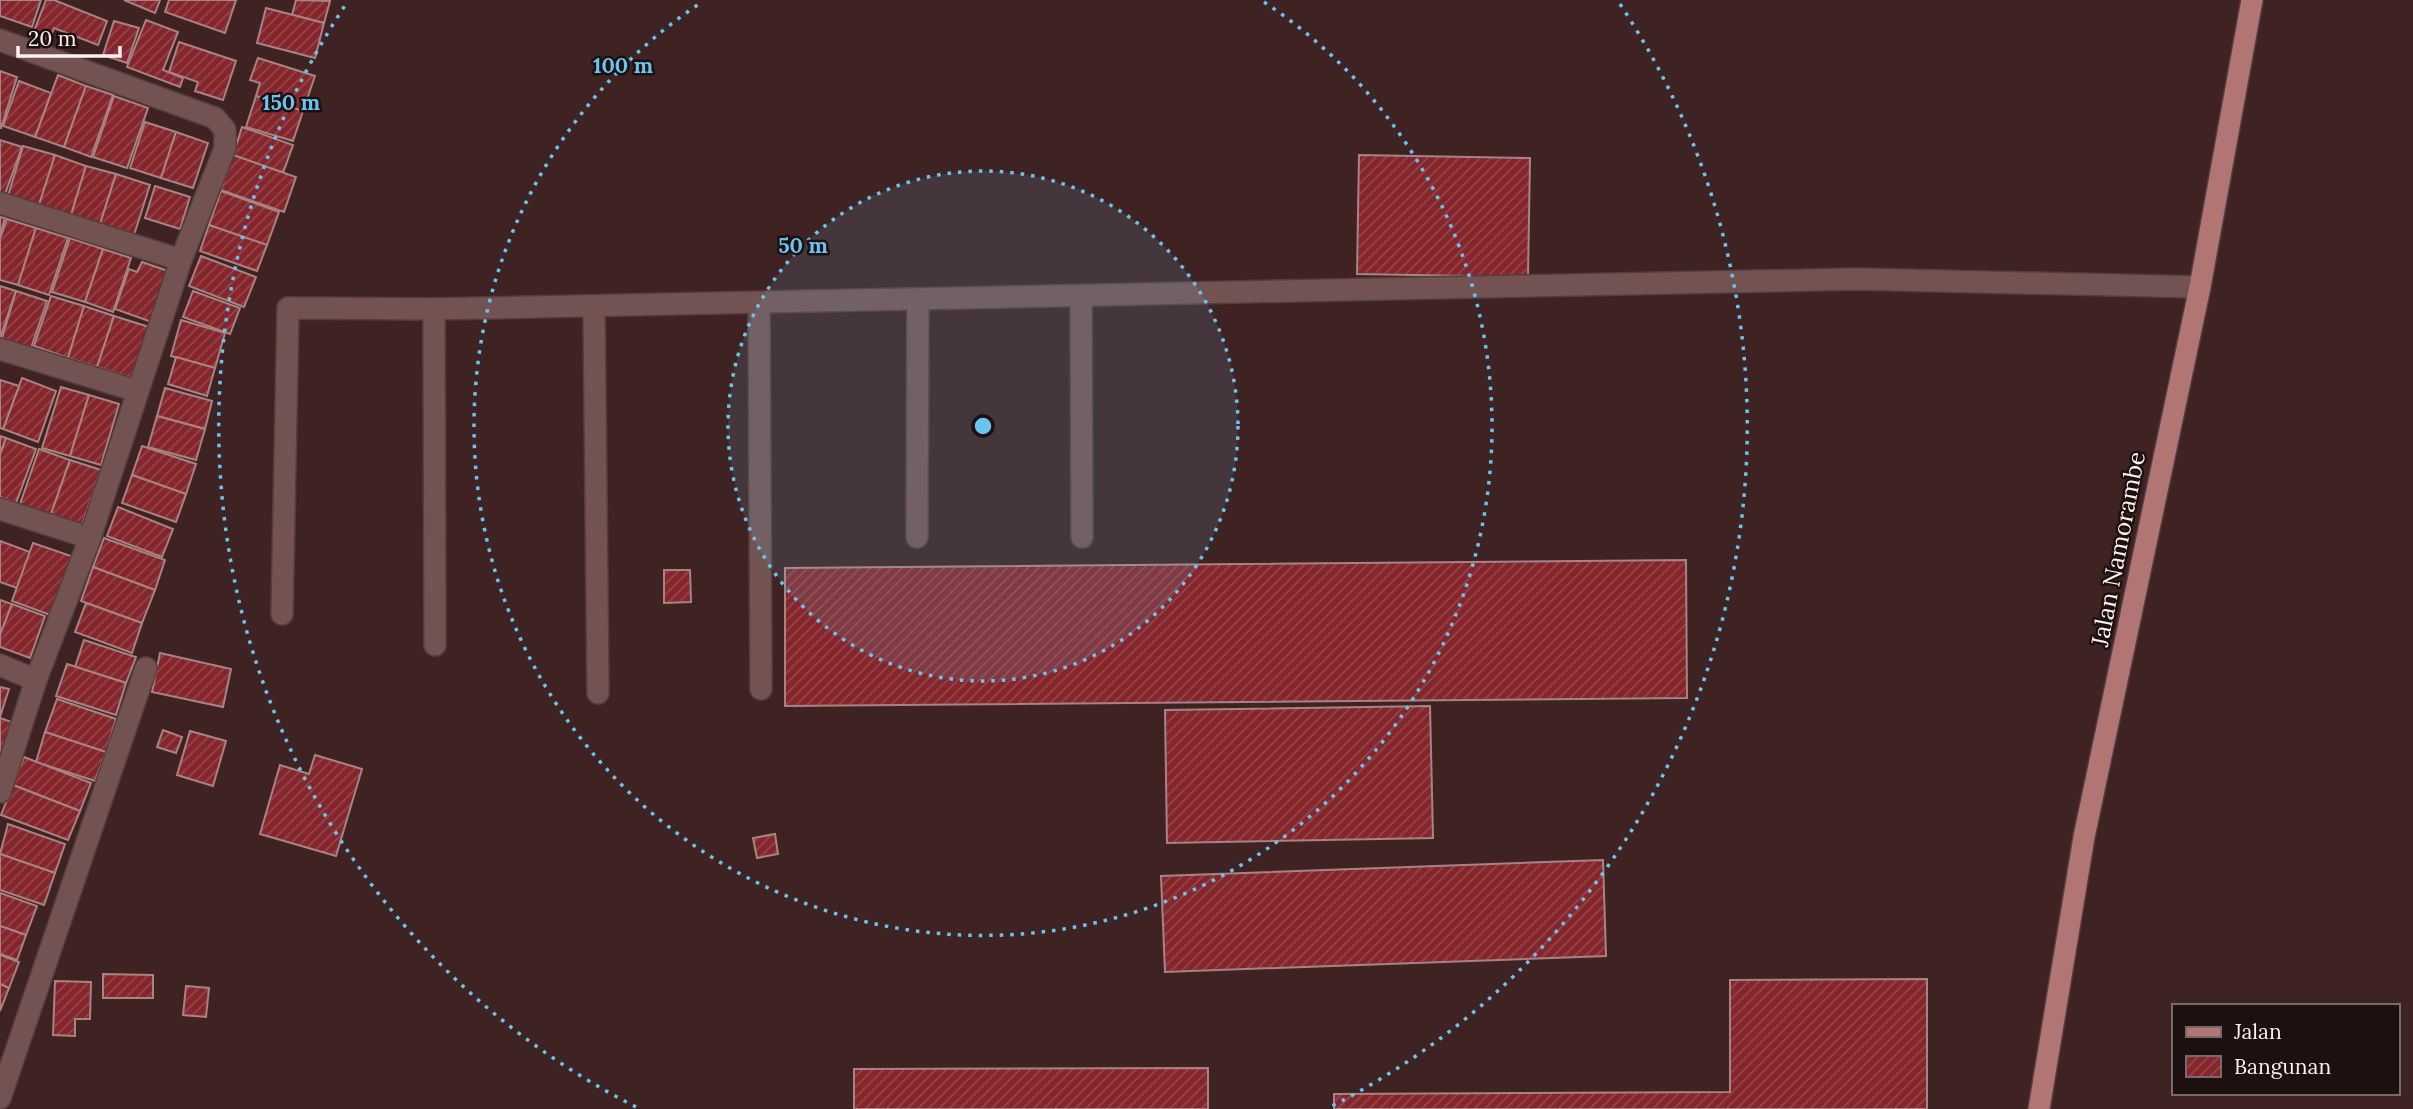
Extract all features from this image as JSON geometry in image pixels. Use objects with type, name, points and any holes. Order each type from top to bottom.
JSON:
[{"type":"main road","name":"Jalan Namorambe","points":[[2039,1109],[2084,837],[2200,287],[2252,0]]},
{"type":"street","points":[[0,40],[215,118],[225,130],[225,148],[181,260],[90,538],[36,680],[0,792]]},
{"type":"street","points":[[0,203],[181,260]]},
{"type":"street","points":[[282,614],[288,308],[434,309],[759,303],[1857,279],[2200,287]]},
{"type":"street","points":[[1081,296],[1082,537]]},
{"type":"street","points":[[917,537],[918,299]]},
{"type":"street","points":[[759,303],[761,689]]},
{"type":"street","points":[[594,306],[598,693]]},
{"type":"street","points":[[434,309],[435,645]]},
{"type":"street","points":[[0,349],[137,391]]},
{"type":"street","points":[[0,509],[90,538]]},
{"type":"street","points":[[0,665],[36,680]]},
{"type":"street","points":[[0,1098],[146,668]]},
{"type":"building","points":[[0,0],[41,0],[32,27],[0,16]]},
{"type":"building","points":[[46,0],[54,0],[107,21],[98,45],[54,28],[47,45],[31,39]]},
{"type":"building","points":[[124,0],[160,0],[155,13]]},
{"type":"building","points":[[169,0],[236,0],[225,33],[165,12]]},
{"type":"building","points":[[296,0],[330,1],[324,23],[292,15]]},
{"type":"building","points":[[266,8],[324,23],[315,58],[257,43]]},
{"type":"building","points":[[146,20],[178,32],[163,70],[183,78],[180,87],[127,67]]},
{"type":"building","points":[[114,21],[139,28],[127,63],[103,55]]},
{"type":"building","points":[[179,42],[236,61],[223,100],[195,91],[198,82],[169,72]]},
{"type":"building","points":[[258,58],[315,76],[303,111],[256,96],[260,83],[250,80]]},
{"type":"building","points":[[0,71],[17,77],[1,128],[0,128]]},
{"type":"building","points":[[58,75],[86,86],[64,147],[35,137]]},
{"type":"building","points":[[19,81],[51,93],[35,137],[3,126]]},
{"type":"building","points":[[86,86],[113,95],[91,157],[64,147]]},
{"type":"building","points":[[114,96],[148,108],[127,168],[93,157]]},
{"type":"building","points":[[256,96],[303,111],[293,141],[246,127]]},
{"type":"building","points":[[145,122],[176,132],[161,178],[130,168]]},
{"type":"building","points":[[242,127],[293,145],[283,173],[233,155]]},
{"type":"building","points":[[176,132],[208,143],[193,188],[161,178]]},
{"type":"building","points":[[0,140],[22,147],[5,194],[0,193]]},
{"type":"building","points":[[23,146],[55,155],[39,205],[8,196]]},
{"type":"building","points":[[55,155],[86,166],[71,215],[39,205]]},
{"type":"building","points":[[233,155],[296,177],[284,212],[221,190]]},
{"type":"building","points":[[1359,155],[1530,158],[1528,277],[1357,274]]},
{"type":"building","points":[[86,166],[116,174],[100,224],[71,215]]},
{"type":"building","points":[[116,174],[150,185],[134,235],[100,224]]},
{"type":"building","points":[[155,186],[190,197],[180,229],[145,218]]},
{"type":"building","points":[[221,191],[279,212],[267,245],[209,225]]},
{"type":"building","points":[[0,217],[5,218],[0,235]]},
{"type":"building","points":[[7,219],[36,228],[18,285],[0,280],[0,239]]},
{"type":"building","points":[[209,225],[267,245],[257,271],[200,251]]},
{"type":"building","points":[[36,228],[68,238],[49,295],[18,285]]},
{"type":"building","points":[[70,238],[103,249],[85,302],[52,292]]},
{"type":"building","points":[[103,249],[131,258],[113,312],[85,302]]},
{"type":"building","points":[[201,256],[256,277],[244,307],[189,286]]},
{"type":"building","points":[[142,262],[171,272],[157,324],[115,309],[129,269],[137,272]]},
{"type":"building","points":[[0,286],[16,291],[0,338]]},
{"type":"building","points":[[16,291],[47,301],[29,354],[0,345]]},
{"type":"building","points":[[193,291],[240,308],[230,334],[183,317]]},
{"type":"building","points":[[51,296],[84,306],[68,358],[34,346]]},
{"type":"building","points":[[84,306],[114,316],[97,367],[68,358]]},
{"type":"building","points":[[114,316],[149,327],[132,378],[97,367]]},
{"type":"building","points":[[181,320],[225,333],[215,368],[171,356]]},
{"type":"building","points":[[176,357],[215,368],[207,396],[168,384]]},
{"type":"building","points":[[22,378],[56,391],[38,442],[3,429]]},
{"type":"building","points":[[0,380],[19,386],[3,429],[0,428]]},
{"type":"building","points":[[61,387],[89,395],[70,456],[42,448]]},
{"type":"building","points":[[165,388],[212,401],[205,429],[157,416]]},
{"type":"building","points":[[89,395],[119,404],[101,465],[70,456]]},
{"type":"building","points":[[157,416],[205,429],[196,460],[148,447]]},
{"type":"building","points":[[0,436],[6,438],[0,455]]},
{"type":"building","points":[[6,438],[36,449],[16,503],[0,497],[0,455]]},
{"type":"building","points":[[142,446],[196,464],[186,494],[132,475]]},
{"type":"building","points":[[39,449],[70,460],[50,517],[19,507]]},
{"type":"building","points":[[70,460],[101,470],[81,528],[50,517]]},
{"type":"building","points":[[132,475],[186,494],[176,522],[122,503]]},
{"type":"building","points":[[118,507],[173,529],[162,557],[107,536]]},
{"type":"building","points":[[104,538],[165,560],[155,590],[93,567]]},
{"type":"building","points":[[0,541],[30,552],[17,588],[0,582]]},
{"type":"building","points":[[33,543],[74,557],[53,616],[12,601]]},
{"type":"building","points":[[1686,560],[1687,698],[785,706],[785,568]]},
{"type":"building","points":[[93,567],[155,590],[142,623],[81,601]]},
{"type":"building","points":[[664,570],[690,570],[691,602],[664,603]]},
{"type":"building","points":[[0,600],[12,604],[0,635]]},
{"type":"building","points":[[86,603],[142,623],[132,653],[75,632]]},
{"type":"building","points":[[12,604],[45,616],[30,658],[0,647],[0,635]]},
{"type":"building","points":[[84,640],[136,657],[126,683],[75,667]]},
{"type":"building","points":[[160,653],[231,669],[223,707],[152,692]]},
{"type":"building","points":[[67,664],[126,683],[116,715],[56,696]]},
{"type":"building","points":[[0,687],[9,689],[0,717]]},
{"type":"building","points":[[57,699],[116,719],[106,752],[45,732]]},
{"type":"building","points":[[1430,706],[1433,838],[1167,843],[1165,710]]},
{"type":"building","points":[[0,718],[17,724],[7,756],[0,754]]},
{"type":"building","points":[[163,730],[182,737],[176,753],[157,747]]},
{"type":"building","points":[[190,731],[226,741],[213,786],[177,775]]},
{"type":"building","points":[[45,732],[106,752],[95,781],[36,762]]},
{"type":"building","points":[[315,755],[362,769],[336,856],[260,834],[280,765],[309,774]]},
{"type":"building","points":[[24,757],[91,783],[80,811],[13,785]]},
{"type":"building","points":[[13,785],[80,811],[68,840],[1,815]]},
{"type":"building","points":[[8,824],[65,844],[55,873],[0,854]]},
{"type":"building","points":[[775,834],[778,854],[757,858],[753,838]]},
{"type":"building","points":[[0,854],[55,873],[44,905],[0,890]]},
{"type":"building","points":[[1603,860],[1606,956],[1165,972],[1161,876]]},
{"type":"building","points":[[0,893],[37,906],[26,935],[0,926]]},
{"type":"building","points":[[0,926],[26,935],[17,960],[0,954]]},
{"type":"building","points":[[0,955],[19,962],[9,988],[0,984]]},
{"type":"building","points":[[103,974],[153,975],[153,998],[103,998]]},
{"type":"building","points":[[1927,979],[1927,1109],[1334,1109],[1334,1094],[1730,1092],[1730,980]]},
{"type":"building","points":[[55,981],[91,982],[90,1019],[75,1019],[75,1036],[53,1035]]},
{"type":"building","points":[[0,984],[9,988],[0,1011]]},
{"type":"building","points":[[186,986],[209,988],[206,1017],[183,1015]]},
{"type":"building","points":[[1208,1068],[1208,1109],[854,1109],[854,1069]]}]
